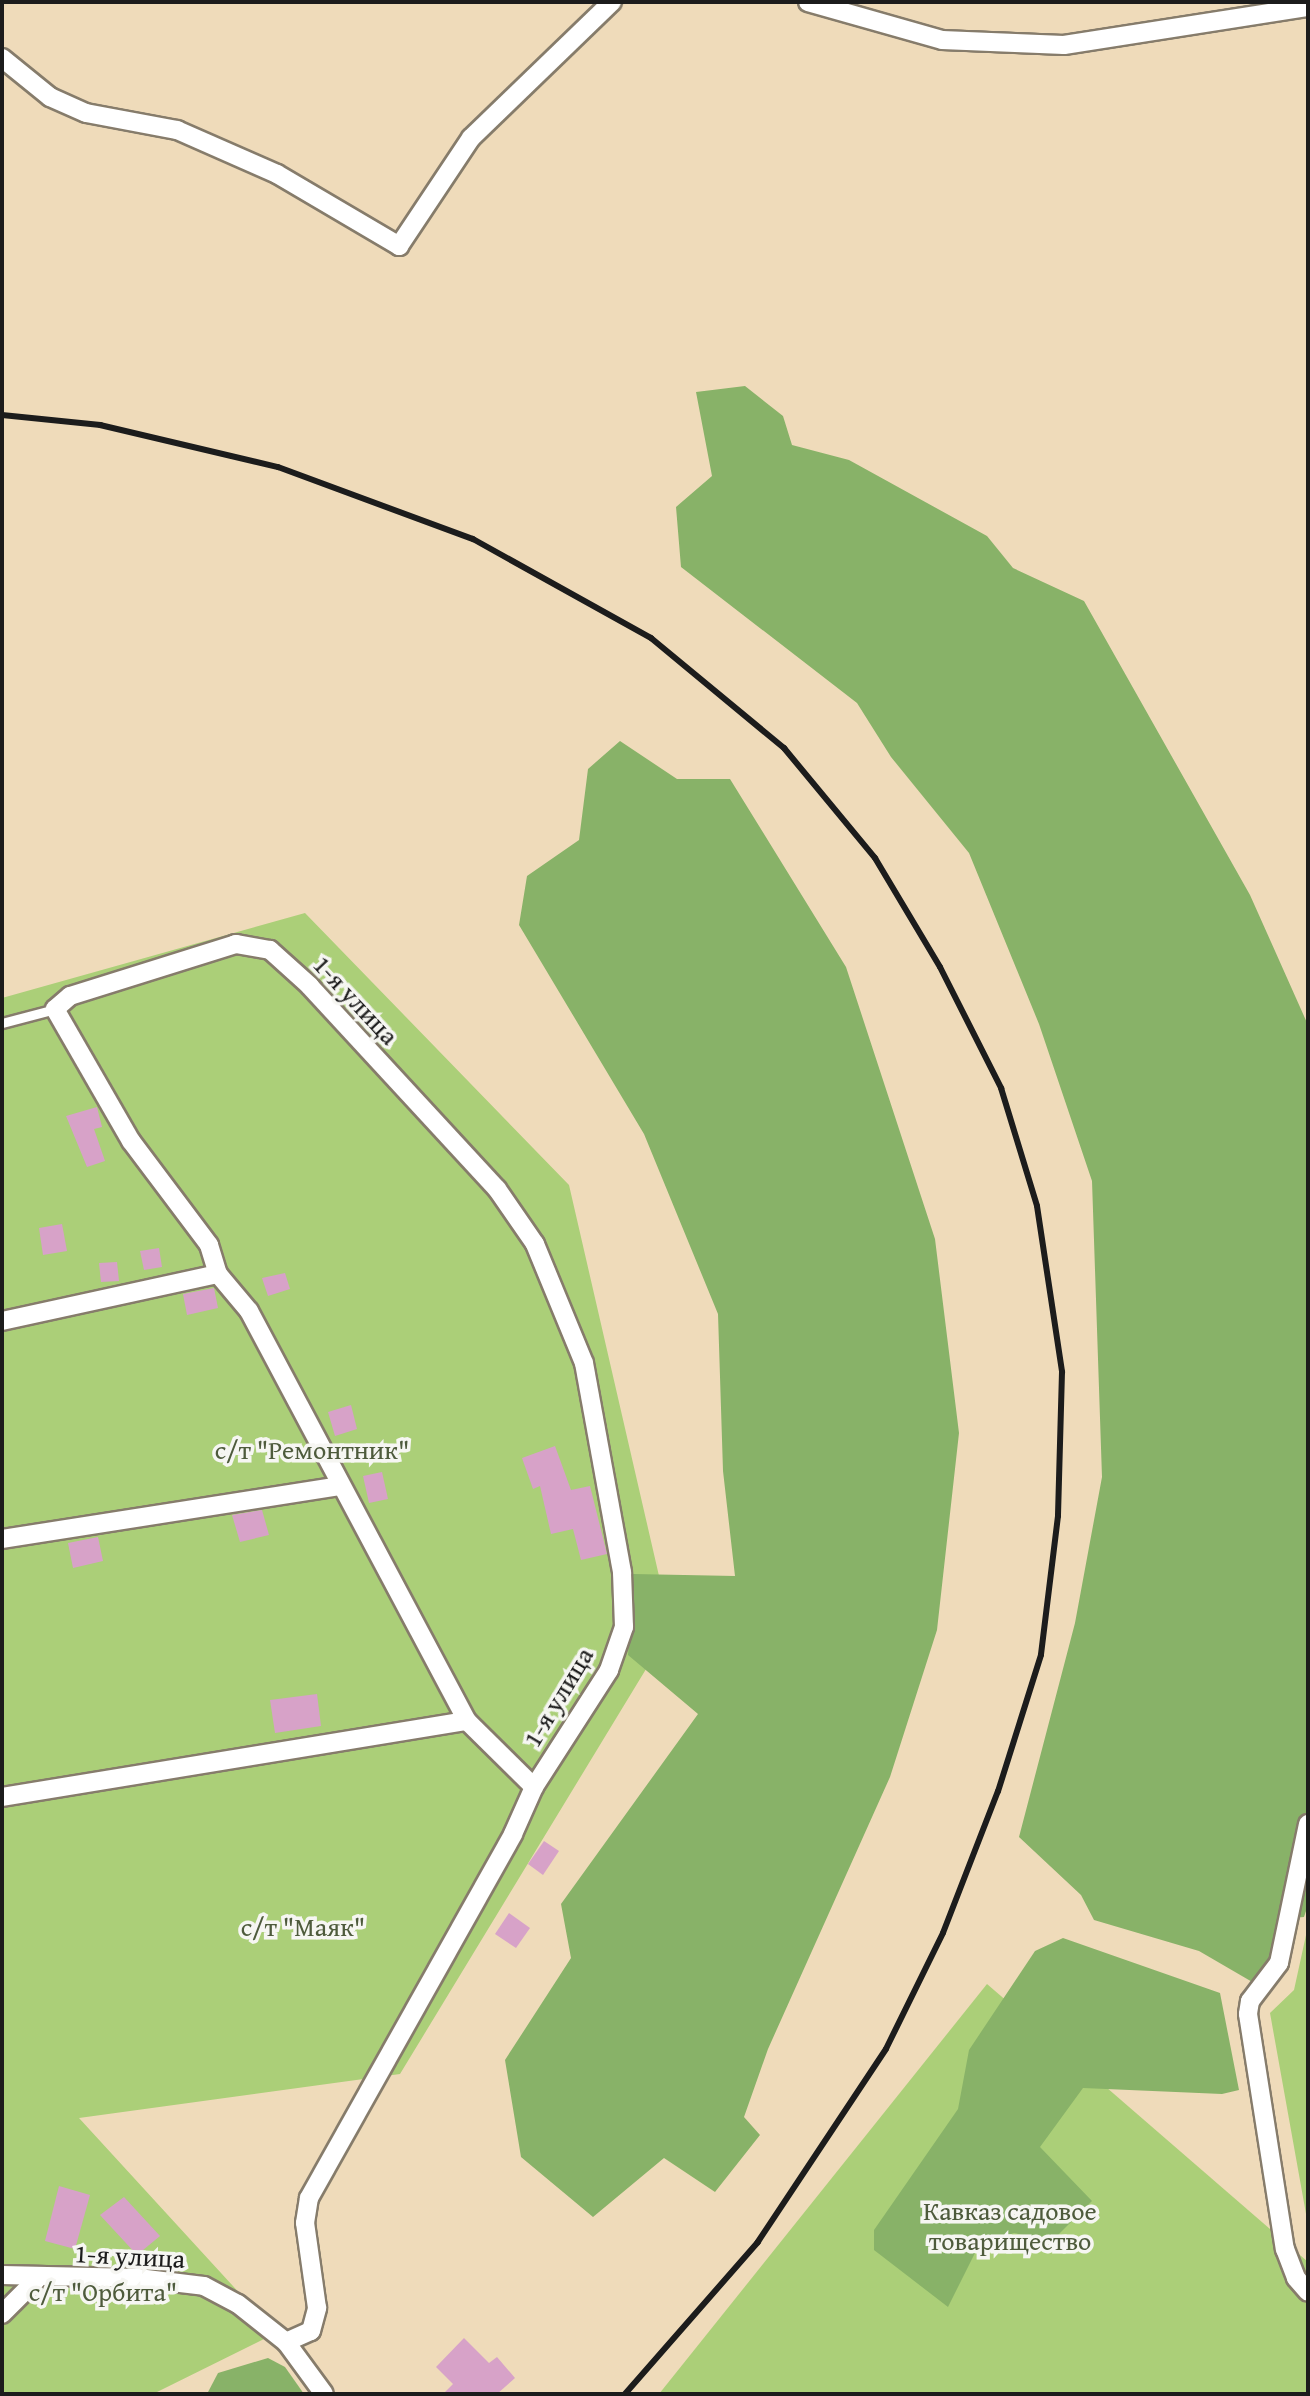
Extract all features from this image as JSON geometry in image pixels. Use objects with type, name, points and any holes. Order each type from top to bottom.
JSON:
[{"type":"street","points":[[2,58],[50,97],[86,113],[177,130],[277,174],[399,246],[471,138],[612,2]]},
{"type":"street","points":[[808,2],[942,40],[1064,45],[1308,7]]},
{"type":"street","name":"1-я улица","points":[[286,2342],[311,2331],[317,2308],[305,2223],[309,2198],[513,1834],[534,1787],[609,1670],[624,1627],[622,1572],[584,1363],[535,1244],[497,1189],[310,986],[270,950],[236,944],[124,976],[70,996],[55,1009],[131,1141],[209,1245],[218,1274],[249,1311],[467,1721],[534,1787]]},
{"type":"street","points":[[2,1321],[218,1274]]},
{"type":"street","points":[[2,1539],[340,1486]]},
{"type":"street","points":[[2,1797],[467,1721]]},
{"type":"street","points":[[1308,1824],[1274,1974],[1250,2001],[1248,2014],[1285,2249],[1296,2278],[1308,2292]]},
{"type":"street","points":[[1287,1924],[1308,1922]]},
{"type":"street","name":"1-я улица","points":[[2,2275],[37,2279],[138,2278],[204,2286],[238,2304],[286,2342],[324,2394]]},
{"type":"street","points":[[2,2314],[37,2279]]},
{"type":"lane","points":[[2,1023],[55,1009]]},
{"type":"green space","points":[[745,386],[783,416],[792,445],[849,460],[987,536],[1013,568],[1084,601],[1250,895],[1308,1025],[1308,1905],[1304,1917],[1280,1919],[1268,1967],[1254,1983],[1199,1951],[1094,1920],[1081,1895],[1019,1837],[1075,1623],[1102,1477],[1092,1181],[1039,1024],[969,853],[891,757],[857,703],[681,567],[676,507],[712,476],[696,392]]},
{"type":"green space","points":[[620,741],[677,779],[730,779],[846,967],[935,1239],[959,1433],[937,1630],[890,1777],[768,2049],[744,2117],[760,2135],[715,2192],[664,2158],[593,2217],[521,2157],[505,2060],[571,1958],[561,1904],[698,1714],[628,1655],[633,1574],[735,1576],[723,1471],[718,1314],[644,1134],[519,925],[527,876],[579,840],[588,769]]},
{"type":"green space","name":"с/т \"Ремонтник\"","points":[[305,913],[569,1185],[671,1628],[400,2074],[79,2118],[276,2333],[153,2394],[2,2394],[2,998]]},
{"type":"green space","points":[[1308,1926],[1308,2225],[1270,2013],[1294,1990]]},
{"type":"green space","points":[[1063,1938],[1220,1993],[1239,2090],[1222,2094],[1083,2088],[1040,2147],[1092,2201],[1052,2241],[1014,2233],[979,2245],[948,2307],[874,2250],[874,2230],[958,2109],[969,2050],[1035,1951]]},
{"type":"green space","name":"Кавказ садовое товарищество","points":[[987,1984],[1308,2262],[1308,2394],[659,2394]]},
{"type":"green space","points":[[268,2358],[285,2367],[304,2394],[207,2394],[218,2373]]},
{"type":"building","points":[[97,1107],[102,1127],[94,1129],[105,1161],[87,1167],[66,1116]]},
{"type":"building","points":[[62,1224],[67,1251],[43,1255],[39,1228]]},
{"type":"building","points":[[159,1248],[162,1267],[144,1270],[140,1251]]},
{"type":"building","points":[[117,1262],[119,1281],[101,1282],[99,1263]]},
{"type":"building","points":[[285,1273],[290,1289],[268,1296],[262,1278]]},
{"type":"building","points":[[214,1288],[218,1308],[187,1315],[183,1294]]},
{"type":"building","points":[[351,1405],[357,1429],[335,1436],[328,1412]]},
{"type":"building","points":[[555,1446],[571,1490],[590,1486],[607,1554],[581,1560],[573,1529],[551,1534],[540,1486],[533,1489],[522,1458]]},
{"type":"building","points":[[382,1472],[388,1499],[369,1503],[363,1476]]},
{"type":"building","points":[[262,1510],[269,1535],[240,1542],[232,1515]]},
{"type":"building","points":[[98,1537],[103,1561],[73,1568],[68,1543]]},
{"type":"building","points":[[317,1694],[321,1726],[275,1733],[270,1700]]},
{"type":"building","points":[[544,1841],[559,1851],[543,1875],[528,1864]]},
{"type":"building","points":[[509,1913],[530,1928],[516,1948],[495,1934]]},
{"type":"building","points":[[59,2186],[90,2195],[75,2249],[45,2241]]},
{"type":"building","points":[[124,2197],[160,2236],[137,2255],[100,2215]]},
{"type":"building","points":[[464,2338],[489,2363],[497,2357],[515,2378],[497,2394],[443,2394],[453,2384],[436,2367]]},
{"type":"railway","points":[[2,415],[100,425],[278,467],[473,539],[651,638],[784,748],[875,858],[940,967],[1001,1088],[1037,1206],[1062,1372],[1058,1516],[1041,1655],[998,1791],[943,1933],[886,2049],[758,2242],[625,2394]]},
{"type":"park label","name":"с/т \"Маяк\"","points":[[303,1927]]},
{"type":"park label","name":"с/т \"Орбита\"","points":[[103,2292]]}]
